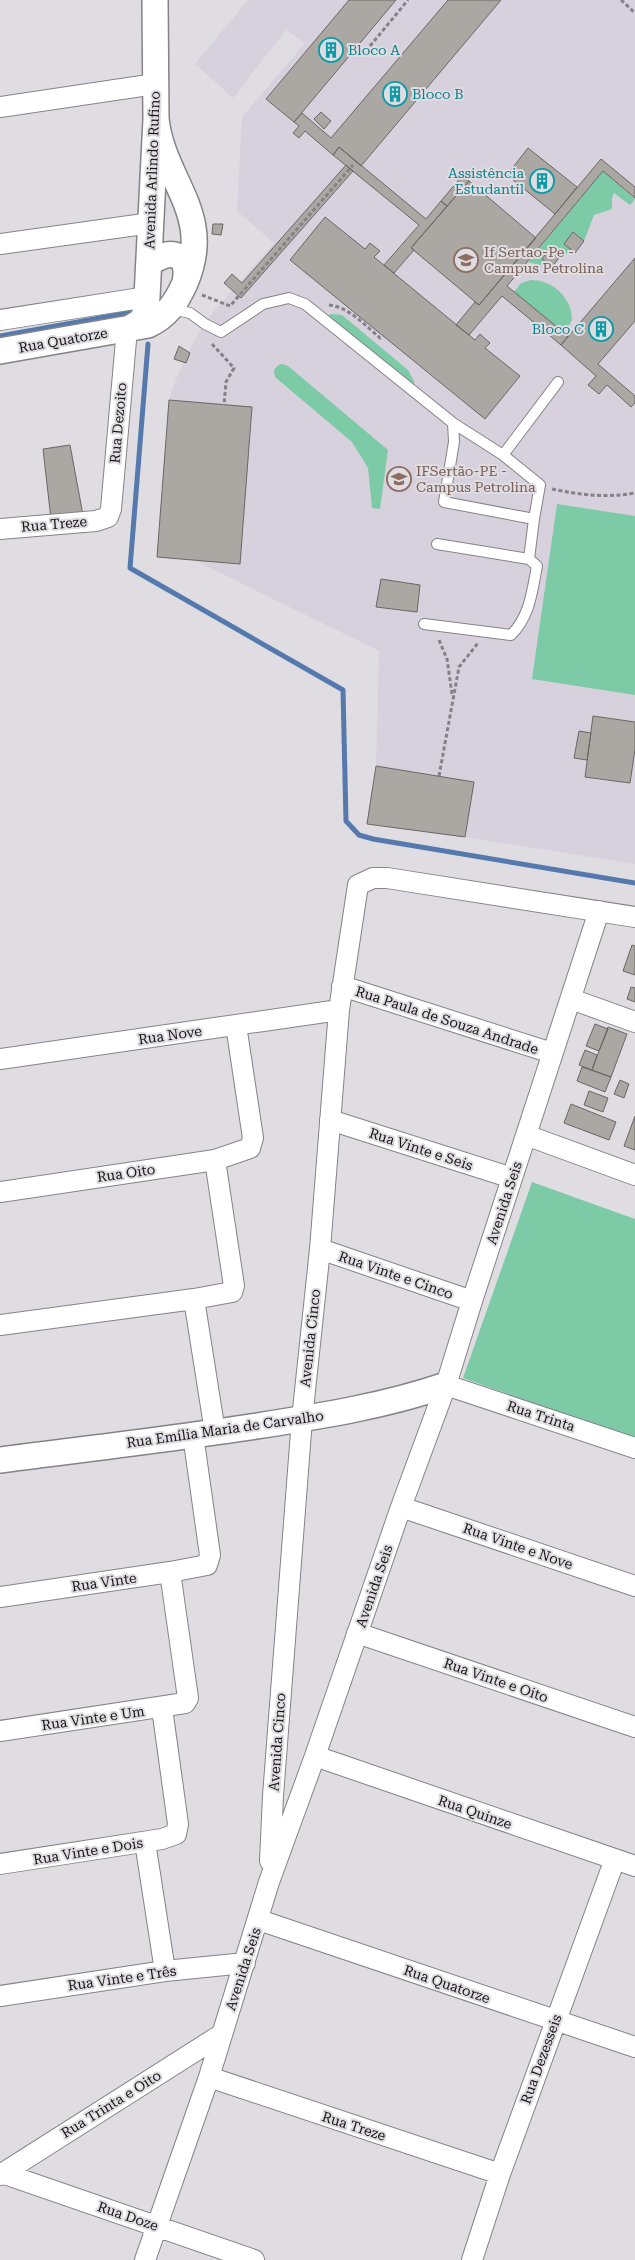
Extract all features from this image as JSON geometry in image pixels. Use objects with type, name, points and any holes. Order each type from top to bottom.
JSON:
[{"type":"street","name":"Avenida Arlindo Rufino","points":[[127,329],[143,320],[146,314],[156,120],[155,0]]},
{"type":"street","points":[[0,107],[155,84]]},
{"type":"street","points":[[156,120],[160,148],[189,207],[195,243],[194,257],[179,294]]},
{"type":"street","points":[[0,244],[151,223]]},
{"type":"street","points":[[149,264],[164,255],[172,254],[186,263],[188,268],[179,294]]},
{"type":"street","name":"Rua Quatorze","points":[[0,351],[148,325],[162,318],[179,294]]},
{"type":"street","points":[[0,320],[147,297]]},
{"type":"street","name":"Rua Dezoito","points":[[108,517],[111,509],[127,329]]},
{"type":"street","name":"Rua Treze","points":[[0,529],[96,521],[108,517]]},
{"type":"street","name":"Avenida Cinco","points":[[269,1882],[273,1796],[302,1419],[320,1249],[339,1010],[358,885],[373,878],[387,878],[599,911]]},
{"type":"street","points":[[599,911],[635,917]]},
{"type":"street","name":"Avenida Seis","points":[[145,2260],[209,2078],[259,1920],[269,1882],[446,1385],[599,911]]},
{"type":"street","name":"Rua Paula de Souza Andrade","points":[[342,986],[552,1053]]},
{"type":"street","points":[[572,999],[635,1022]]},
{"type":"street","name":"Rua Nove","points":[[0,1059],[339,1010]]},
{"type":"street","name":"Rua Oito","points":[[0,1192],[215,1160],[250,1148],[254,1138],[236,1025]]},
{"type":"street","name":"Rua Vinte e Seis","points":[[330,1120],[512,1178]]},
{"type":"street","points":[[526,1135],[635,1175]]},
{"type":"street","points":[[0,1326],[232,1292],[234,1286],[215,1160]]},
{"type":"street","name":"Rua Vinte e Cinco","points":[[320,1249],[472,1301]]},
{"type":"street","points":[[194,1299],[204,1434]]},
{"type":"street","name":"Rua Emília Maria de Carvalho","points":[[0,1460],[204,1434],[302,1419],[402,1399],[446,1385]]},
{"type":"street","name":"Rua Trinta","points":[[446,1385],[635,1448]]},
{"type":"street","name":"Rua Vinte","points":[[0,1597],[207,1565],[210,1554],[204,1434]]},
{"type":"street","name":"Rua Vinte e Nove","points":[[401,1507],[635,1586]]},
{"type":"street","name":"Rua Vinte e Um","points":[[0,1731],[186,1703],[188,1698],[170,1572]]},
{"type":"street","name":"Rua Vinte e Oito","points":[[357,1633],[635,1727]]},
{"type":"street","name":"Rua Vinte e Dois","points":[[0,1864],[162,1840],[176,1834],[178,1824],[162,1708]]},
{"type":"street","name":"Rua Quinze","points":[[315,1756],[635,1866]]},
{"type":"street","points":[[145,1842],[165,1971]]},
{"type":"street","name":"Rua Dezesseis","points":[[472,2260],[500,2174],[615,1859]]},
{"type":"street","name":"Rua Quatorze","points":[[259,1920],[635,2048]]},
{"type":"street","name":"Rua Vinte e Três","points":[[0,1996],[165,1971],[245,1963]]},
{"type":"street","name":"Rua Trinta e Oito","points":[[1,2174],[222,2034]]},
{"type":"street","name":"Rua Treze","points":[[209,2078],[500,2174]]},
{"type":"street","name":"Rua Doze","points":[[1,2174],[254,2260]]},
{"type":"lane","points":[[179,294],[190,313],[221,332],[263,304],[289,298],[305,304],[453,423],[502,455],[540,485],[529,559]]},
{"type":"lane","points":[[502,455],[558,382]]},
{"type":"lane","points":[[453,423],[454,442],[444,502],[534,518]]},
{"type":"lane","points":[[424,624],[511,635],[520,626],[528,610],[537,566],[529,559],[437,544]]},
{"type":"path","points":[[370,46],[408,0]]},
{"type":"path","points":[[621,0],[635,13]]},
{"type":"path","points":[[179,294],[218,300],[230,306],[353,165]]},
{"type":"path","points":[[215,330],[211,343],[234,368],[226,382],[224,405]]},
{"type":"path","points":[[540,485],[583,495],[614,497],[635,493]]},
{"type":"path","points":[[424,624],[444,646],[450,673],[452,697],[439,776]]},
{"type":"shaded area","name":"IFSertão-PE - Campus Petrolina","points":[[248,0],[635,0],[635,864],[465,837],[376,766],[379,651],[194,560],[157,557],[169,400],[177,377],[195,339],[209,317],[274,243],[237,211],[242,117],[305,43],[286,30],[233,98],[195,64]]},
{"type":"green space","points":[[603,171],[635,199],[630,205],[614,193],[612,209],[594,215],[584,241],[573,232],[564,244],[575,253],[561,255],[551,247],[542,258],[549,264],[539,265],[528,262]]},
{"type":"green space","points":[[531,280],[547,283],[554,287],[569,304],[572,320],[564,333],[514,292],[521,283]]},
{"type":"green space","points":[[332,314],[342,315],[408,370],[414,381],[414,389],[326,316]]},
{"type":"green space","points":[[278,365],[288,366],[388,450],[380,509],[372,508],[368,468],[352,442],[275,377],[274,370]]},
{"type":"green space","points":[[557,504],[635,516],[635,695],[532,679]]},
{"type":"green space","points":[[532,1182],[635,1219],[635,1439],[463,1378]]},
{"type":"building","name":"Bloco A","points":[[349,0],[396,0],[294,122],[266,99]]},
{"type":"building","name":"Bloco B","points":[[448,0],[501,0],[361,166],[339,147],[333,155],[305,131],[299,138],[293,133],[299,126],[294,122],[302,113],[331,138]]},
{"type":"building","points":[[321,112],[331,121],[324,129],[314,119]]},
{"type":"building","points":[[339,147],[426,219],[441,201],[447,206],[411,248],[414,250],[394,273],[384,265],[419,225],[333,155]]},
{"type":"building","name":"Assistência Estudantil","points":[[528,148],[577,187],[555,214],[507,175]]},
{"type":"building","points":[[601,159],[635,187],[635,198],[603,171],[507,286],[568,336],[561,345],[502,296],[469,335],[456,325],[475,302],[479,305]]},
{"type":"building","points":[[346,165],[353,171],[241,298],[224,283],[232,274],[242,283]]},
{"type":"building","points":[[462,176],[469,181],[447,206],[441,201]]},
{"type":"building","points":[[469,181],[536,238],[479,305],[411,248]]},
{"type":"building","points":[[325,217],[365,249],[370,243],[380,251],[374,257],[475,340],[480,334],[490,343],[485,348],[520,376],[485,419],[290,260]]},
{"type":"building","points":[[213,224],[223,224],[221,235],[212,234]]},
{"type":"building","points":[[573,232],[584,241],[575,253],[564,244]]},
{"type":"building","points":[[551,247],[561,255],[552,267],[542,259]]},
{"type":"building","name":"Bloco C","points":[[635,258],[635,321],[598,364],[635,396],[635,403],[631,407],[607,385],[599,394],[588,385],[596,376],[561,345]]},
{"type":"building","points":[[179,346],[190,353],[186,363],[174,359]]},
{"type":"building","points":[[169,400],[252,407],[240,564],[157,557]]},
{"type":"building","points":[[70,445],[83,515],[51,519],[43,449]]},
{"type":"building","points":[[381,579],[420,585],[417,612],[376,607]]},
{"type":"building","points":[[593,716],[635,722],[635,749],[630,783],[585,777]]},
{"type":"building","points":[[579,731],[591,733],[587,760],[574,758]]},
{"type":"building","points":[[376,766],[474,782],[465,837],[367,824]]},
{"type":"building","points":[[632,945],[635,946],[635,975],[623,971]]},
{"type":"building","points":[[631,987],[635,988],[635,1002],[627,999]]},
{"type":"building","points":[[595,1024],[608,1029],[599,1051],[586,1046]]},
{"type":"building","points":[[608,1027],[627,1034],[611,1077],[592,1070]]},
{"type":"building","points":[[585,1050],[597,1055],[592,1070],[579,1065]]},
{"type":"building","points":[[582,1067],[611,1077],[605,1092],[577,1081]]},
{"type":"building","points":[[620,1080],[629,1084],[624,1098],[614,1094]]},
{"type":"building","points":[[589,1091],[608,1098],[603,1112],[584,1105]]},
{"type":"building","points":[[571,1104],[616,1122],[609,1140],[564,1123]]},
{"type":"building","points":[[635,1116],[635,1150],[624,1146]]},
{"type":"waterway","points":[[0,336],[133,312]]},
{"type":"waterway","points":[[148,344],[130,568],[343,690],[346,821],[359,835],[373,839],[635,883]]},
{"type":"place","name":"Bloco A","points":[[331,50]]},
{"type":"place","name":"Bloco B","points":[[395,94]]},
{"type":"place","name":"Assistência Estudantil","points":[[542,181]]},
{"type":"place","name":"If Sertao-Pe - Campus Petrolina","points":[[466,260]]},
{"type":"place","name":"Bloco C","points":[[601,329]]},
{"type":"place","name":"IFSertão-PE - Campus Petrolina","points":[[399,479]]}]
